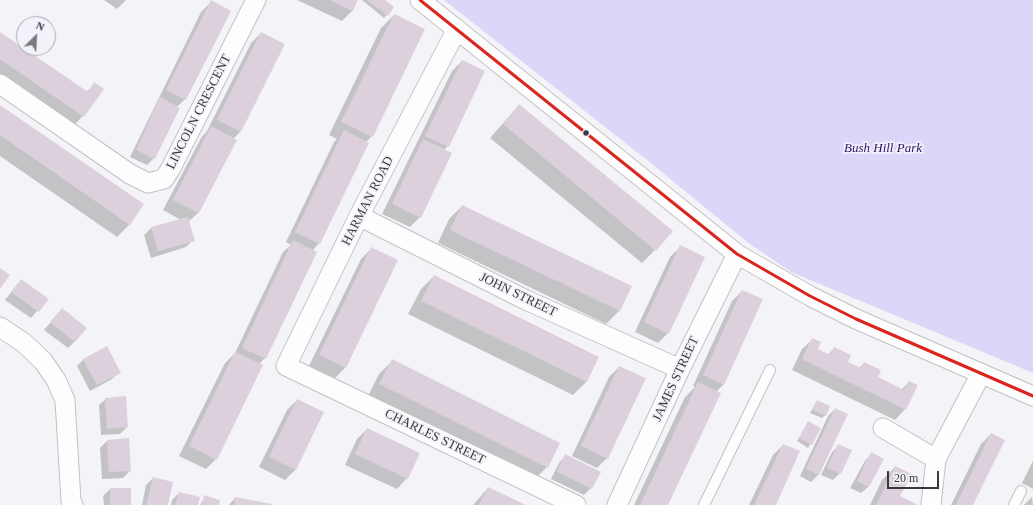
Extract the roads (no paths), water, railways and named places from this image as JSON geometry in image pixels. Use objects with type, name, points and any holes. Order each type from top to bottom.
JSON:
[{"type":"street","name":"LINCOLN CRESCENT","points":[[0,84],[130,174],[148,183],[164,179],[256,0]]},
{"type":"street","points":[[420,0],[736,254],[810,296],[850,316],[1033,396]]},
{"type":"street","name":"HARMAN ROAD","points":[[295,370],[286,366],[359,216],[457,29]]},
{"type":"street","name":"JOHN STREET","points":[[359,216],[526,300],[680,369]]},
{"type":"street","name":"JAMES STREET","points":[[617,505],[680,369],[736,254]]},
{"type":"street","points":[[0,327],[24,343],[43,361],[56,380],[65,400],[71,501],[73,505]]},
{"type":"street","name":"CHARLES STREET","points":[[295,370],[576,505]]},
{"type":"street","points":[[931,505],[936,459],[981,374]]},
{"type":"street","points":[[883,428],[936,459]]},
{"type":"lane","points":[[704,505],[770,370]]},
{"type":"lane","points":[[1014,505],[1021,491]]},
{"type":"park label","name":"Bush Hill Park","points":[[883,149]]}]
